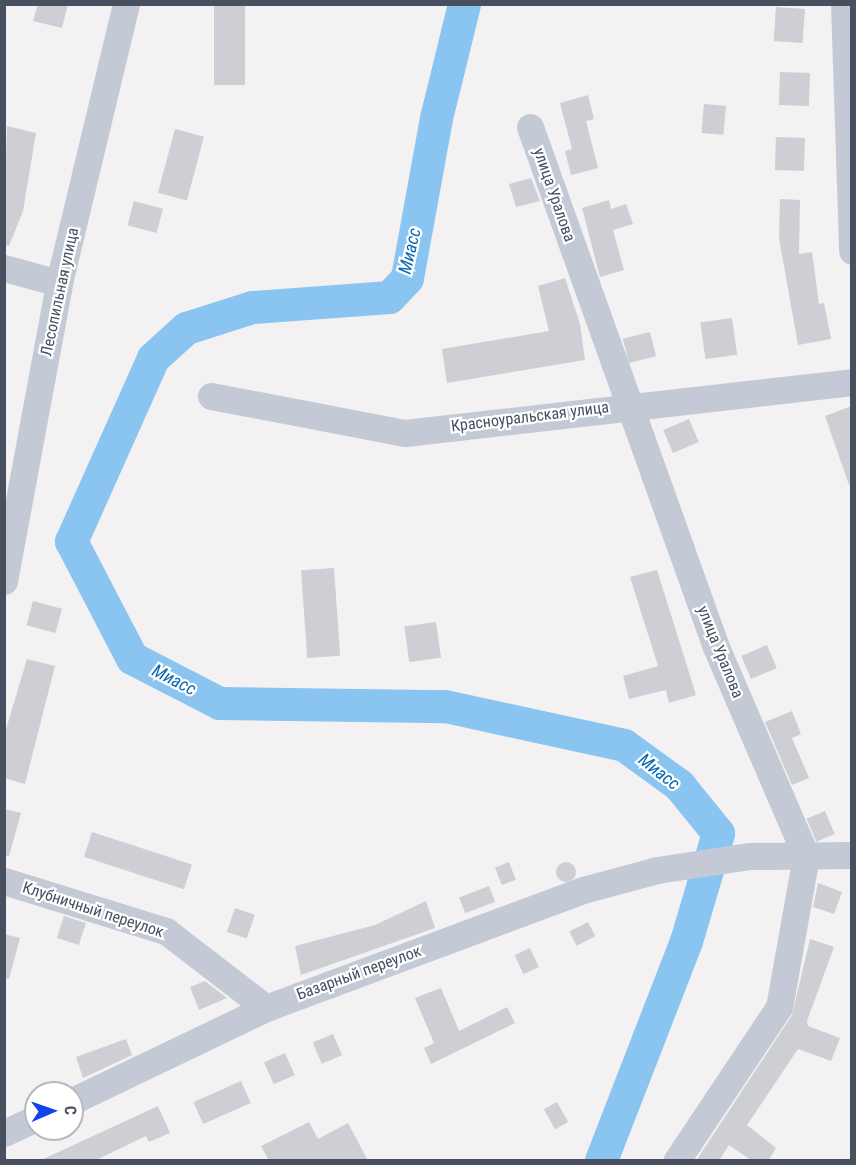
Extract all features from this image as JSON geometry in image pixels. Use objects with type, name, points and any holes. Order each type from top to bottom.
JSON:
[{"type":"street","name":"Лесопильная улица","points":[[4,581],[59,283],[126,4]]},
{"type":"street","points":[[844,4],[852,251]]},
{"type":"street","name":"улица Уралова","points":[[530,127],[716,647],[806,856]]},
{"type":"street","points":[[4,268],[59,283]]},
{"type":"street","name":"Красноуральская улица","points":[[211,396],[405,433],[628,404],[852,382]]},
{"type":"street","name":"Базарный переулок","points":[[84,1095],[266,1008],[583,890],[657,870],[750,856],[852,855]]},
{"type":"street","points":[[677,1161],[779,1007],[806,856]]},
{"type":"street","name":"Клубничный переулок","points":[[4,881],[166,931],[266,1008]]},
{"type":"street","points":[[4,1133],[24,1124]]},
{"type":"building","points":[[38,4],[68,4],[62,28],[33,21]]},
{"type":"building","points":[[214,4],[245,4],[245,85],[214,85]]},
{"type":"building","points":[[776,7],[805,9],[803,43],[774,41]]},
{"type":"building","points":[[780,72],[810,73],[809,106],[779,105]]},
{"type":"building","points":[[588,95],[594,119],[586,121],[598,168],[571,175],[565,151],[572,149],[560,103]]},
{"type":"building","points":[[704,104],[726,106],[723,135],[701,133]]},
{"type":"building","points":[[7,126],[36,133],[23,211],[9,246],[4,245]]},
{"type":"building","points":[[175,129],[204,137],[187,201],[158,193]]},
{"type":"building","points":[[776,137],[805,138],[804,171],[775,170]]},
{"type":"building","points":[[531,178],[540,201],[516,207],[509,184]]},
{"type":"building","points":[[780,199],[800,200],[799,254],[812,252],[819,304],[824,303],[831,339],[798,345],[779,238]]},
{"type":"building","points":[[609,200],[611,209],[626,204],[633,224],[613,230],[624,270],[600,277],[582,208]]},
{"type":"building","points":[[134,201],[163,209],[157,233],[128,225]]},
{"type":"building","points":[[565,278],[580,324],[585,360],[447,383],[442,349],[549,331],[538,286]]},
{"type":"building","points":[[732,318],[737,355],[705,359],[700,322]]},
{"type":"building","points":[[650,332],[656,356],[629,363],[623,339]]},
{"type":"building","points":[[852,406],[852,485],[849,485],[825,416]]},
{"type":"building","points":[[689,419],[699,442],[673,453],[663,430]]},
{"type":"building","points":[[334,568],[340,656],[307,658],[301,570]]},
{"type":"building","points":[[657,570],[696,695],[669,703],[666,690],[629,699],[623,676],[658,666],[630,577]]},
{"type":"building","points":[[33,601],[62,609],[56,633],[27,625]]},
{"type":"building","points":[[436,622],[441,658],[409,662],[404,626]]},
{"type":"building","points":[[767,645],[777,668],[751,679],[741,656]]},
{"type":"building","points":[[27,659],[55,666],[25,784],[4,778],[4,736]]},
{"type":"building","points":[[792,711],[801,734],[792,738],[809,778],[792,785],[765,722]]},
{"type":"building","points":[[4,809],[21,813],[9,856],[4,855]]},
{"type":"building","points":[[825,811],[835,834],[816,842],[807,819]]},
{"type":"building","points":[[92,832],[192,864],[184,889],[84,857]]},
{"type":"building","points":[[509,862],[516,880],[502,885],[495,867]]},
{"type":"building","points":[[566,862],[573,865],[576,872],[573,879],[566,882],[559,879],[556,872],[559,865]]},
{"type":"building","points":[[818,883],[842,892],[834,914],[813,907]]},
{"type":"building","points":[[489,886],[495,902],[465,913],[459,897]]},
{"type":"building","points":[[426,901],[435,928],[301,975],[295,946],[375,925]]},
{"type":"building","points":[[235,908],[255,915],[247,938],[227,932]]},
{"type":"building","points":[[64,916],[86,923],[79,945],[57,938]]},
{"type":"building","points":[[588,922],[595,936],[577,946],[569,932]]},
{"type":"building","points":[[4,934],[20,938],[9,979],[4,978]]},
{"type":"building","points":[[810,939],[834,947],[807,1021],[808,1026],[840,1038],[831,1061],[798,1049],[747,1125],[776,1148],[768,1161],[752,1161],[729,1145],[719,1161],[696,1161],[792,1015]]},
{"type":"building","points":[[530,948],[539,967],[523,974],[515,955]]},
{"type":"building","points":[[205,981],[227,998],[199,1010],[190,987]]},
{"type":"building","points":[[441,988],[459,1031],[507,1007],[515,1023],[431,1064],[424,1048],[434,1043],[415,998]]},
{"type":"building","points":[[333,1034],[342,1055],[322,1064],[313,1043]]},
{"type":"building","points":[[126,1039],[132,1055],[83,1078],[76,1057]]},
{"type":"building","points":[[285,1053],[295,1075],[274,1084],[264,1062]]},
{"type":"building","points":[[241,1081],[251,1103],[203,1124],[193,1102]]},
{"type":"building","points":[[557,1102],[568,1122],[555,1129],[544,1109]]},
{"type":"building","points":[[158,1106],[170,1133],[149,1142],[146,1136],[94,1161],[39,1161]]},
{"type":"building","points":[[309,1122],[318,1139],[348,1123],[368,1161],[269,1161],[261,1146]]},
{"type":"waterway","name":"Миасс","points":[[464,4],[436,118],[407,278],[389,297],[252,307],[186,328],[153,358],[71,541],[132,658],[219,703],[445,706],[624,745],[679,785],[718,833],[686,941],[601,1160]]}]
